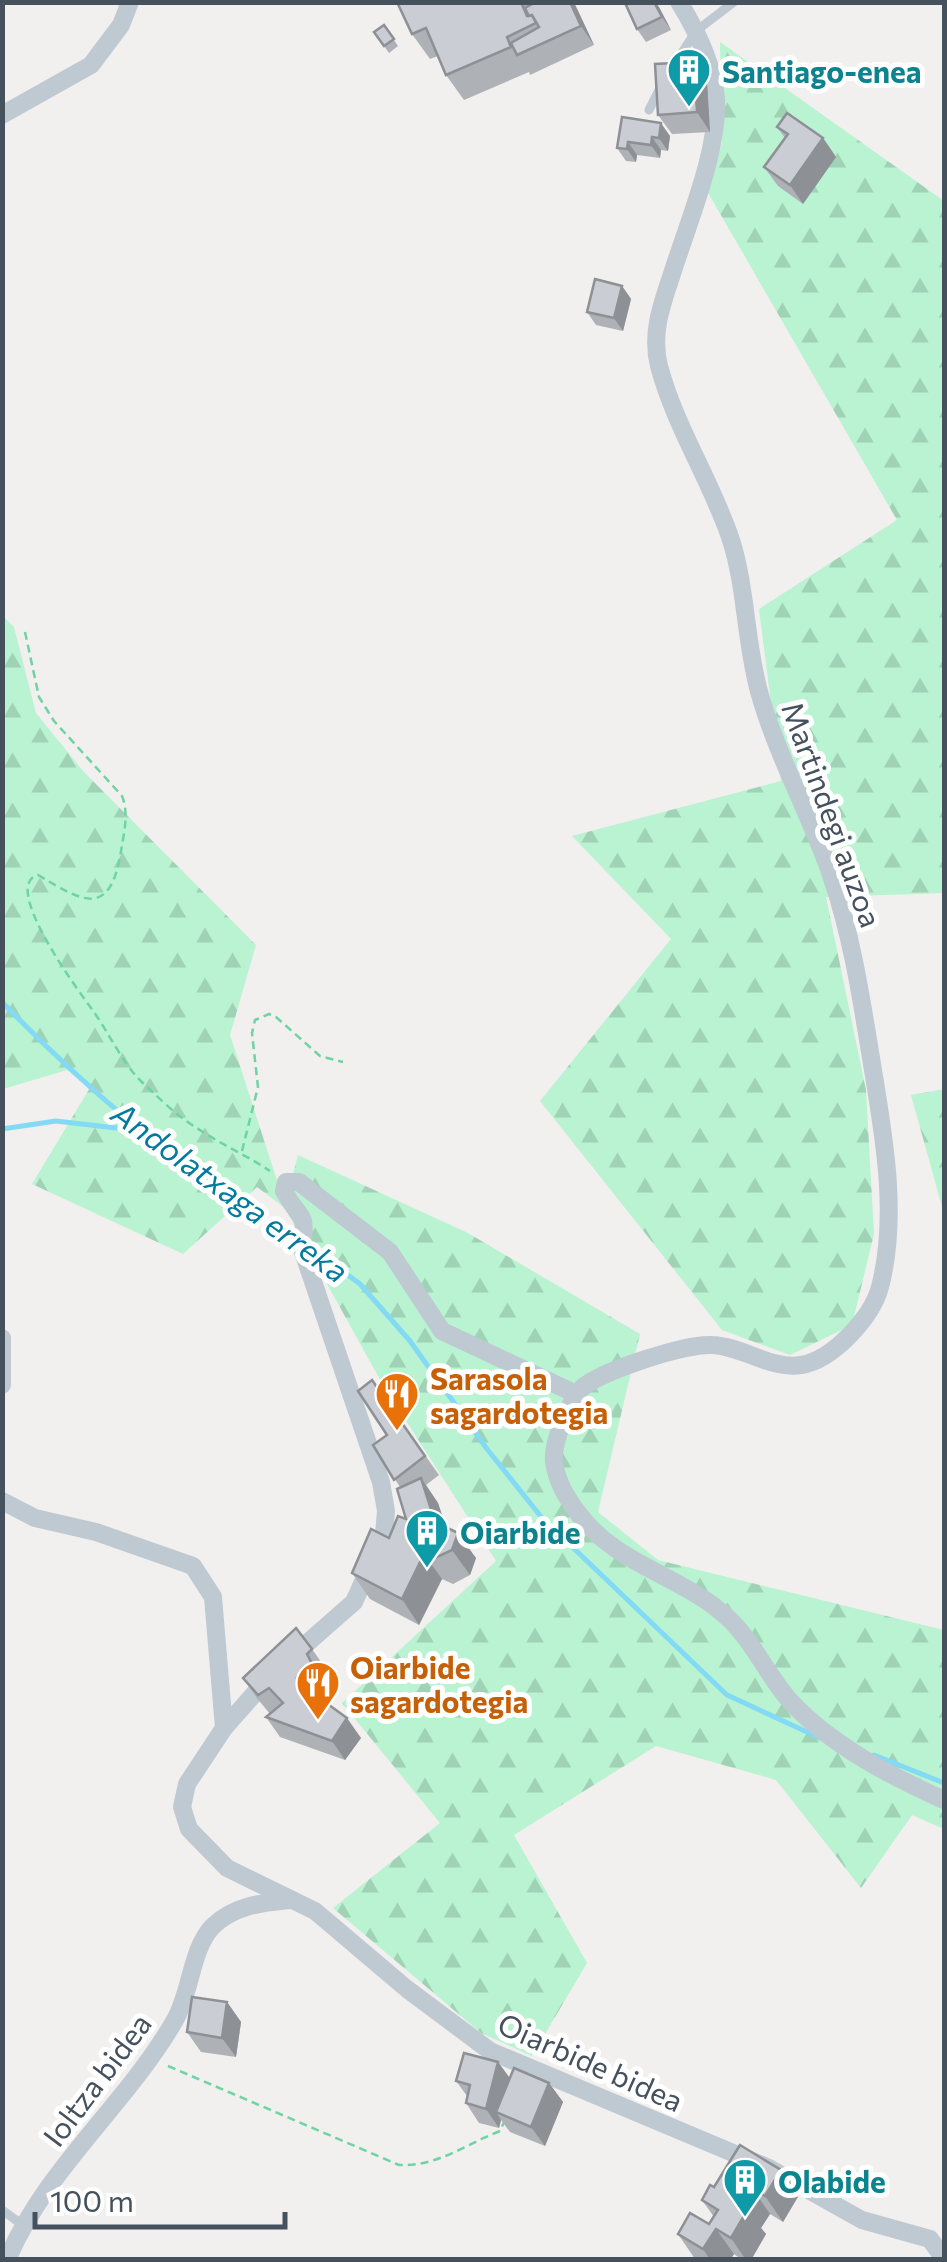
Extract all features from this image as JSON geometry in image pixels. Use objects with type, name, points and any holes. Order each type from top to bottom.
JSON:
[{"type":"street","points":[[2,116],[90,65],[120,24],[130,2]]},
{"type":"street","name":"Martindegi auzoa","points":[[576,1394],[594,1379],[687,1346],[722,1346],[779,1364],[805,1365],[863,1324],[880,1291],[888,1238],[886,1172],[854,951],[831,874],[758,688],[742,580],[729,535],[668,398],[657,358],[657,320],[704,169],[716,105],[714,82],[696,31],[678,2]]},
{"type":"street","points":[[286,1182],[299,1182],[390,1252],[442,1331],[576,1394],[553,1456],[562,1492],[607,1545],[727,1616],[789,1699],[815,1724],[906,1783],[944,1800]]},
{"type":"street","name":"Oiarbide bidea","points":[[286,1182],[284,1191],[292,1207],[304,1215],[303,1240],[381,1482],[386,1511],[384,1535],[354,1602],[273,1672],[224,1728],[187,1784],[182,1808],[188,1828],[227,1868],[316,1911],[407,1989],[490,2051],[769,2168],[862,2220],[930,2239],[944,2258]]},
{"type":"street","points":[[2,1338],[2,1385]]},
{"type":"street","points":[[2,1501],[35,1518],[96,1532],[193,1566],[213,1597],[224,1728]]},
{"type":"street","name":"Ioltza bidea","points":[[7,2260],[44,2192],[107,2117],[176,2017],[206,1936],[215,1924],[246,1904],[291,1900]]},
{"type":"lane","points":[[649,110],[696,31],[734,2]]},
{"type":"lane","points":[[2,2210],[24,2226]]},
{"type":"path","points":[[20,885],[27,877],[38,875],[69,896],[85,899],[110,889],[118,871],[126,808],[122,796],[54,721],[39,698],[25,632]]},
{"type":"path","points":[[53,964],[90,1005],[140,1081],[196,1128],[286,1182]]},
{"type":"path","points":[[242,1153],[258,1087],[252,1033],[255,1020],[269,1014],[276,1016],[320,1056],[343,1062]]},
{"type":"path","points":[[150,2058],[399,2165],[422,2166],[442,2159],[500,2130],[507,2115]]},
{"type":"green space","points":[[720,42],[944,201],[944,893],[826,897],[866,1090],[874,1234],[852,1325],[790,1355],[722,1330],[540,1101],[671,939],[572,836],[781,781],[759,609],[897,520],[707,191],[722,143]]},
{"type":"green space","points":[[3,616],[14,627],[36,713],[83,771],[256,945],[230,1035],[285,1205],[298,1155],[468,1233],[640,1334],[598,1512],[658,1560],[944,1630],[944,1829],[912,1815],[861,1888],[776,1780],[656,1746],[514,1835],[587,1963],[532,2056],[481,2033],[333,1908],[440,1823],[342,1703],[496,1561],[383,1385],[285,1208],[257,1187],[183,1254],[32,1184],[91,1086],[67,1070],[3,1089]]},
{"type":"green space","points":[[944,1089],[944,1214],[911,1095]]},
{"type":"building","points":[[397,2],[521,2],[527,16],[532,15],[536,23],[507,37],[511,47],[446,75],[426,28],[412,34]]},
{"type":"building","points":[[536,2],[570,2],[581,26],[517,55],[511,43],[539,27],[525,8]]},
{"type":"building","points":[[654,2],[662,17],[637,29],[626,5]]},
{"type":"building","points":[[384,25],[394,39],[384,46],[374,32]]},
{"type":"building","points":[[694,62],[697,112],[658,115],[655,64]]},
{"type":"building","points":[[787,113],[823,138],[790,185],[764,167],[788,134],[777,127]]},
{"type":"building","points":[[622,117],[661,123],[659,138],[652,137],[651,145],[628,142],[627,149],[617,148]]},
{"type":"building","points":[[595,279],[622,286],[614,318],[587,312]]},
{"type":"building","name":"Sarasola sagardotegia","points":[[372,1380],[425,1456],[394,1480],[373,1445],[387,1435],[358,1391]]},
{"type":"building","points":[[421,1478],[435,1522],[458,1533],[452,1550],[435,1558],[424,1554],[402,1599],[352,1573],[371,1529],[389,1538],[398,1516],[406,1519],[397,1489]]},
{"type":"building","points":[[296,1628],[312,1649],[307,1654],[312,1664],[297,1678],[347,1718],[332,1741],[266,1717],[283,1703],[269,1688],[258,1695],[243,1678]]},
{"type":"building","points":[[192,1997],[227,2002],[222,2038],[187,2032]]},
{"type":"building","points":[[464,2053],[498,2062],[486,2109],[466,2103],[470,2085],[456,2081]]},
{"type":"building","points":[[514,2068],[549,2083],[531,2127],[496,2112]]},
{"type":"building","points":[[740,2145],[781,2170],[765,2196],[752,2188],[742,2205],[748,2209],[731,2238],[716,2229],[703,2249],[678,2234],[690,2213],[709,2224],[718,2210],[702,2200]]},
{"type":"waterway","name":"Andolatxaga erreka","points":[[2,1002],[142,1132],[218,1189],[299,1241]]},
{"type":"waterway","points":[[2,1129],[56,1121],[133,1130]]},
{"type":"waterway","name":"Andolatxaga erreka","points":[[309,1246],[360,1284],[410,1341],[542,1518],[727,1695],[820,1738]]},
{"type":"waterway","name":"Andolatxaga erreka","points":[[874,1755],[944,1783]]},
{"type":"place","name":"Santiago-enea","points":[[689,108]]},
{"type":"place","name":"Sarasola sagardotegia","points":[[397,1432]]},
{"type":"place","name":"Oiarbide","points":[[427,1569]]},
{"type":"place","name":"Oiarbide sagardotegia","points":[[318,1721]]},
{"type":"place","name":"Olabide","points":[[745,2218]]}]
